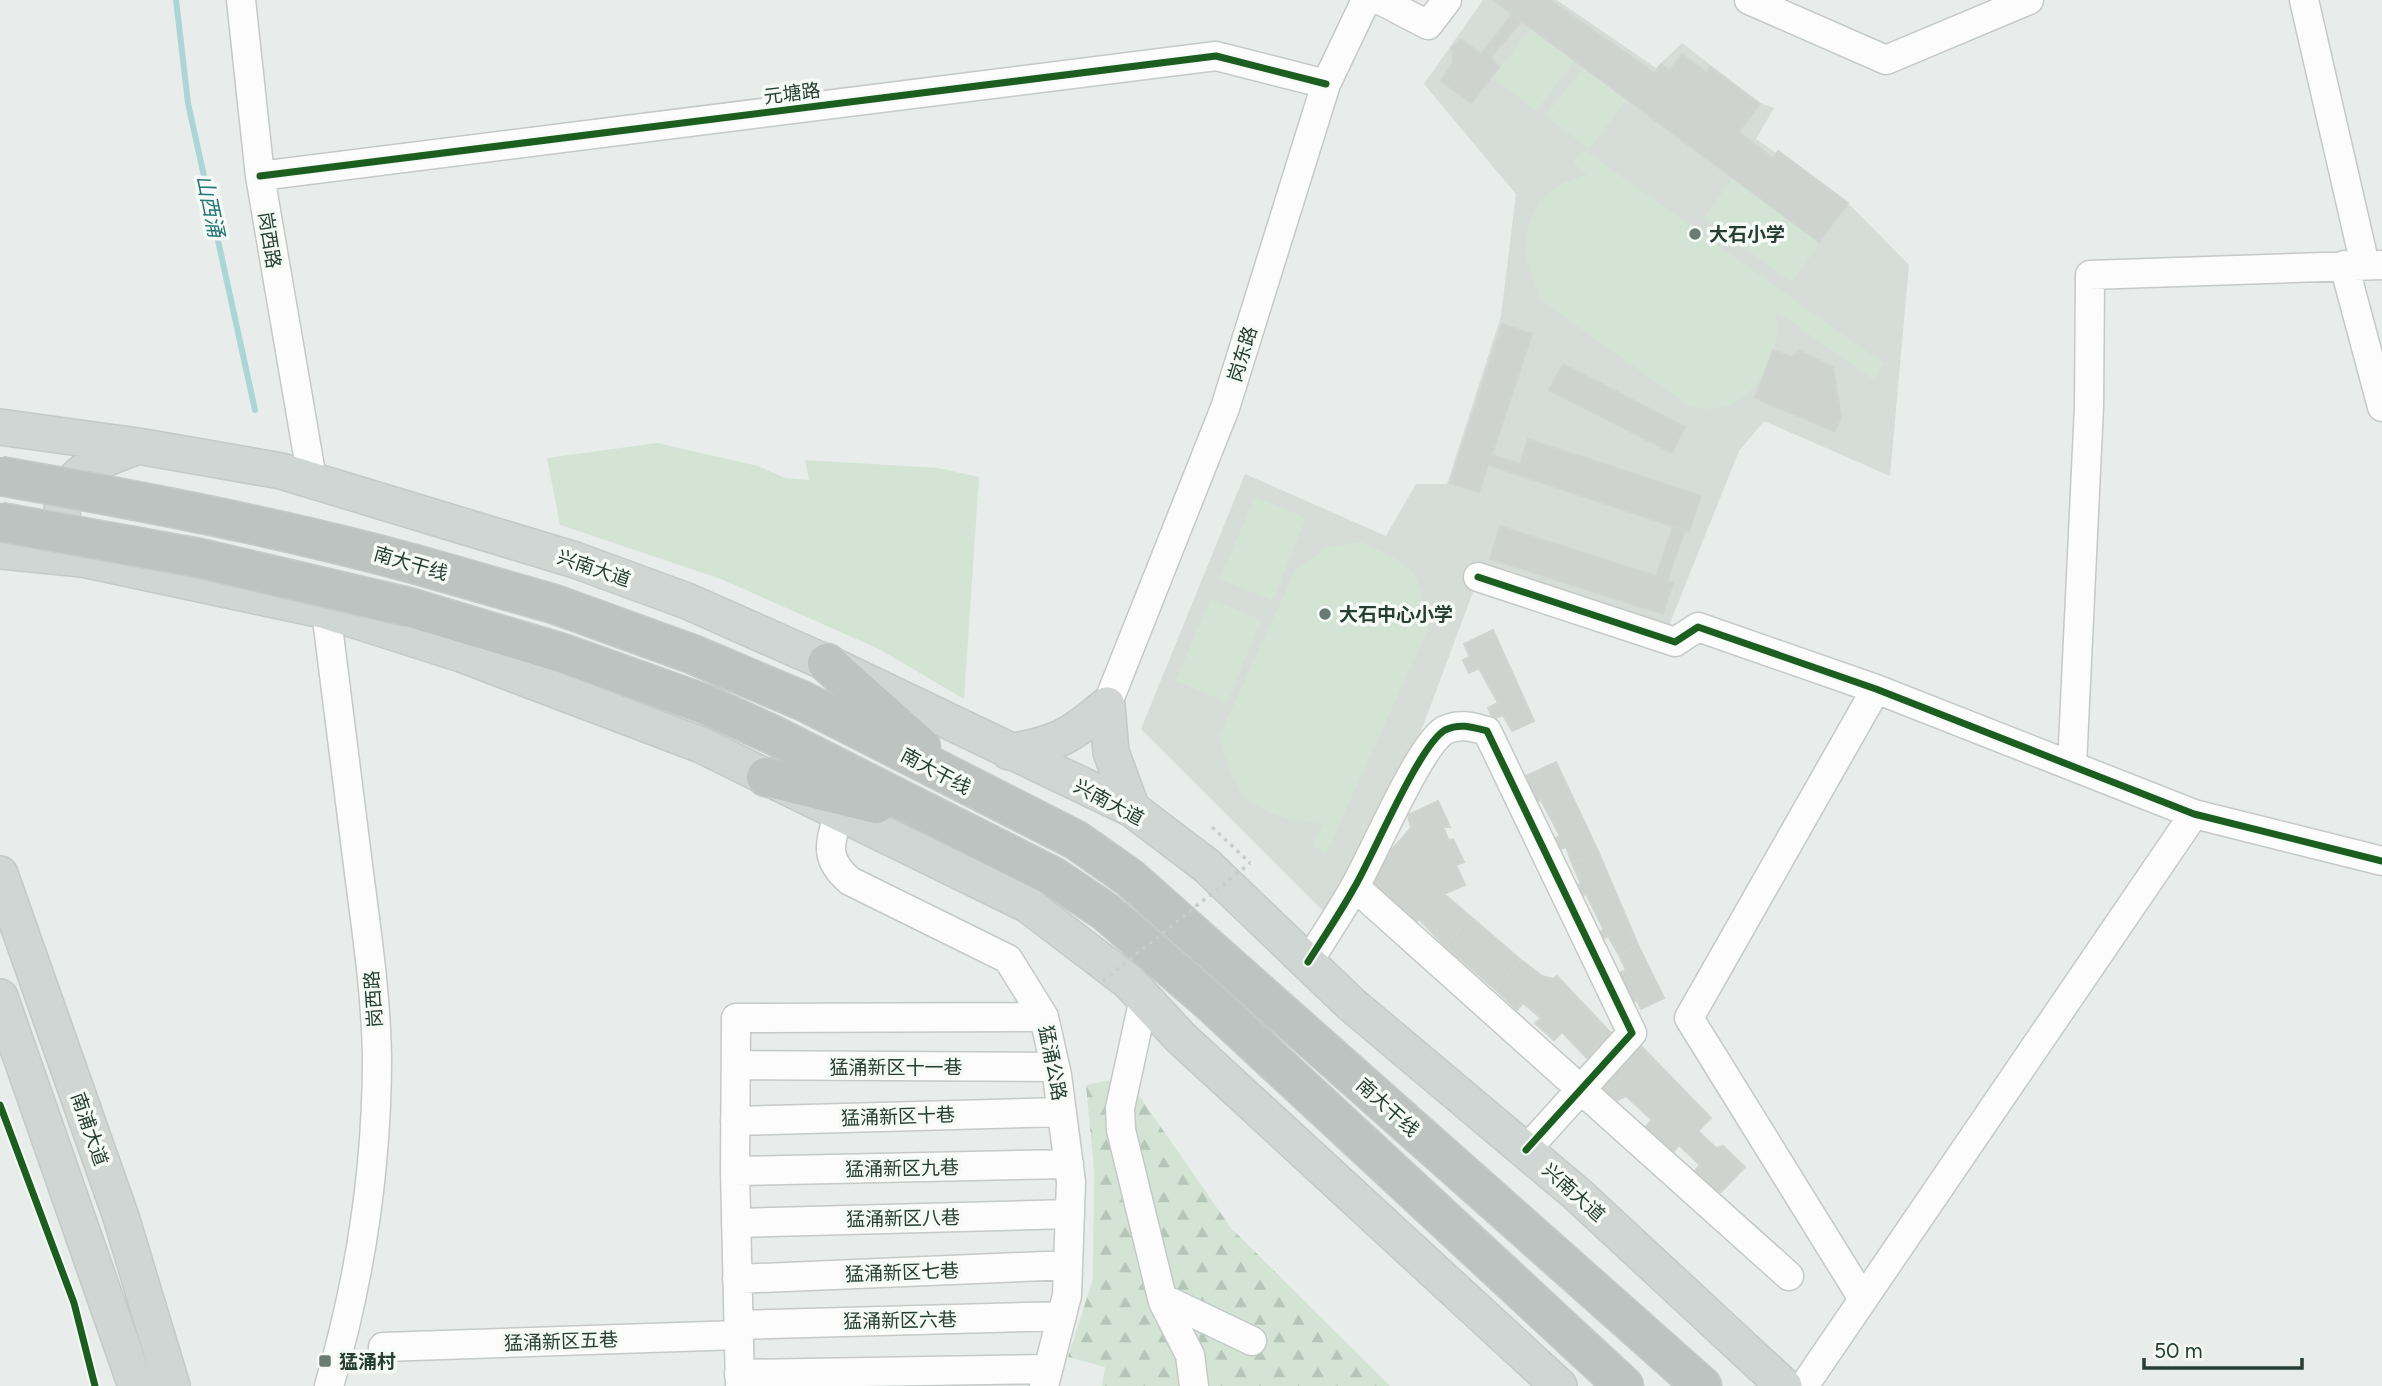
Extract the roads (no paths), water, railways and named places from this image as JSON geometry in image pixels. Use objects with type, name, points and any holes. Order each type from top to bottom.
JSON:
[{"type":"highway","name":"南大干线","points":[[0,476],[181,508],[338,543],[554,604],[692,654],[803,701],[961,784],[1076,840],[1130,878],[1702,1386]]},
{"type":"highway","points":[[0,522],[199,558],[408,607],[565,654],[705,705],[773,735],[1054,877],[1106,912],[1209,1001],[1624,1386]]},
{"type":"highway","points":[[827,663],[961,784]]},
{"type":"highway","points":[[766,777],[944,821]]},
{"type":"main road","points":[[0,427],[138,446]]},
{"type":"main road","points":[[82,559],[71,547],[61,523],[63,500],[76,477],[93,465],[138,446]]},
{"type":"main road","name":"兴南大道","points":[[138,446],[246,463],[297,475],[575,560],[687,601],[827,663],[1132,809],[1208,866],[1383,1032],[1526,1150],[1784,1386]]},
{"type":"main road","points":[[0,571],[15,552],[82,559],[313,608],[461,654],[701,745],[1028,905],[1129,982],[1181,1038],[1559,1386]]},
{"type":"main road","points":[[1009,752],[1047,746],[1075,733],[1107,705]]},
{"type":"main road","points":[[1107,705],[1111,752],[1132,809]]},
{"type":"main road","name":"南浦大道","points":[[0,874],[121,1217],[172,1386]]},
{"type":"main road","name":"南浦大道","points":[[0,997],[136,1386]]},
{"type":"street","name":"岗西路","points":[[241,0],[297,475]]},
{"type":"street","name":"岗东路","points":[[1107,705],[1225,408],[1325,84],[1366,0]]},
{"type":"street","points":[[1380,0],[1428,25],[1447,0]]},
{"type":"street","points":[[1749,0],[1886,60],[2029,0]]},
{"type":"street","points":[[2304,0],[2364,265],[2382,407]]},
{"type":"street","name":"元塘路","points":[[260,176],[1216,56],[1325,84]]},
{"type":"street","points":[[2072,766],[2089,407],[2090,275],[2364,265]]},
{"type":"street","points":[[1478,577],[1675,642],[1698,627],[1876,689],[2194,814],[2382,861]]},
{"type":"street","name":"岗西路","points":[[313,608],[372,976],[377,1056],[373,1143],[364,1227],[348,1321],[328,1386]]},
{"type":"street","points":[[1863,1299],[1689,1018],[1876,689]]},
{"type":"street","points":[[1308,961],[1355,887],[1387,821],[1428,751],[1444,731],[1466,725],[1487,731],[1632,1033],[1526,1150]]},
{"type":"street","name":"猛涌公路","points":[[839,812],[829,847],[836,869],[850,881],[1008,960],[1044,1017],[1055,1067],[1069,1164],[1070,1214],[1067,1295],[1046,1378]]},
{"type":"street","points":[[1804,1386],[2194,814]]},
{"type":"street","points":[[1355,887],[1788,1276]]},
{"type":"street","points":[[1144,998],[1120,1108],[1121,1130],[1142,1224],[1163,1298],[1190,1355],[1194,1386]]},
{"type":"street","points":[[1044,1017],[736,1018],[735,1171],[739,1380],[1046,1378]]},
{"type":"street","name":"猛涌新区十一巷","points":[[736,1065],[1055,1067]]},
{"type":"street","name":"猛涌新区十巷","points":[[735,1121],[1062,1112]]},
{"type":"street","name":"猛涌新区九巷","points":[[735,1171],[1069,1164]]},
{"type":"street","name":"猛涌新区八巷","points":[[736,1223],[1070,1214]]},
{"type":"street","name":"猛涌新区七巷","points":[[737,1279],[1068,1265]]},
{"type":"street","points":[[1163,1298],[1252,1341]]},
{"type":"street","name":"猛涌新区六巷","points":[[738,1330],[1062,1316]]},
{"type":"street","name":"猛涌新区五巷","points":[[383,1347],[738,1330]]},
{"type":"waterway","name":"山西涌","points":[[176,0],[188,103],[255,410]]},
{"type":"place","name":"大石小学","points":[[1695,234]]},
{"type":"place","name":"大石中心小学","points":[[1325,614]]},
{"type":"place","name":"猛涌村","points":[[325,1361]]}]
